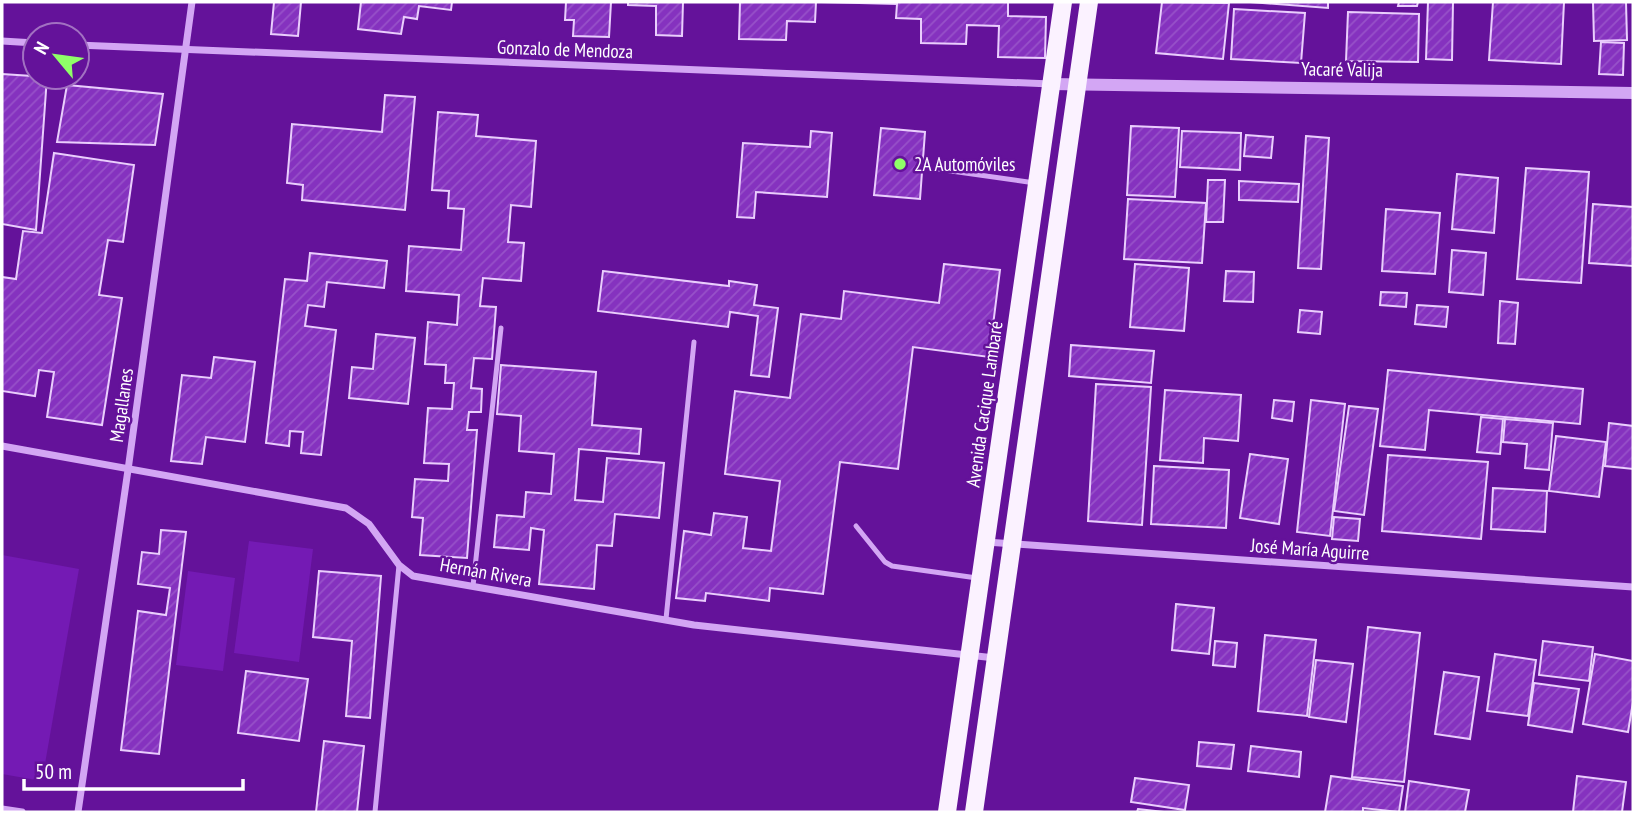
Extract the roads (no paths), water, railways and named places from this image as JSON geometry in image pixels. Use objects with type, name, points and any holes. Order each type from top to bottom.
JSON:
[{"type":"main road","name":"Avenida Cacique Lambaré","points":[[947,812],[1063,2]]},
{"type":"main road","points":[[974,812],[1089,2]]},
{"type":"street","name":"Magallanes","points":[[78,812],[192,2]]},
{"type":"street","points":[[2,41],[21,42]]},
{"type":"street","name":"Gonzalo de Mendoza","points":[[91,46],[1051,84]]},
{"type":"street","name":"Yacaré Valija","points":[[1051,84],[1633,93]]},
{"type":"street","name":"Hernán Rivera","points":[[2,446],[346,508],[369,524],[399,565],[413,576],[694,625],[996,659]]},
{"type":"street","name":"José María Aguirre","points":[[985,542],[1633,587]]},
{"type":"street","points":[[2,809],[22,812]]},
{"type":"lane","points":[[937,169],[1037,184]]},
{"type":"lane","points":[[473,586],[501,328]]},
{"type":"lane","points":[[666,619],[694,342]]},
{"type":"lane","points":[[856,526],[880,556],[892,566],[980,579]]},
{"type":"lane","points":[[375,812],[399,565]]},
{"type":"place","name":"2A Automóviles","points":[[900,164]]}]
